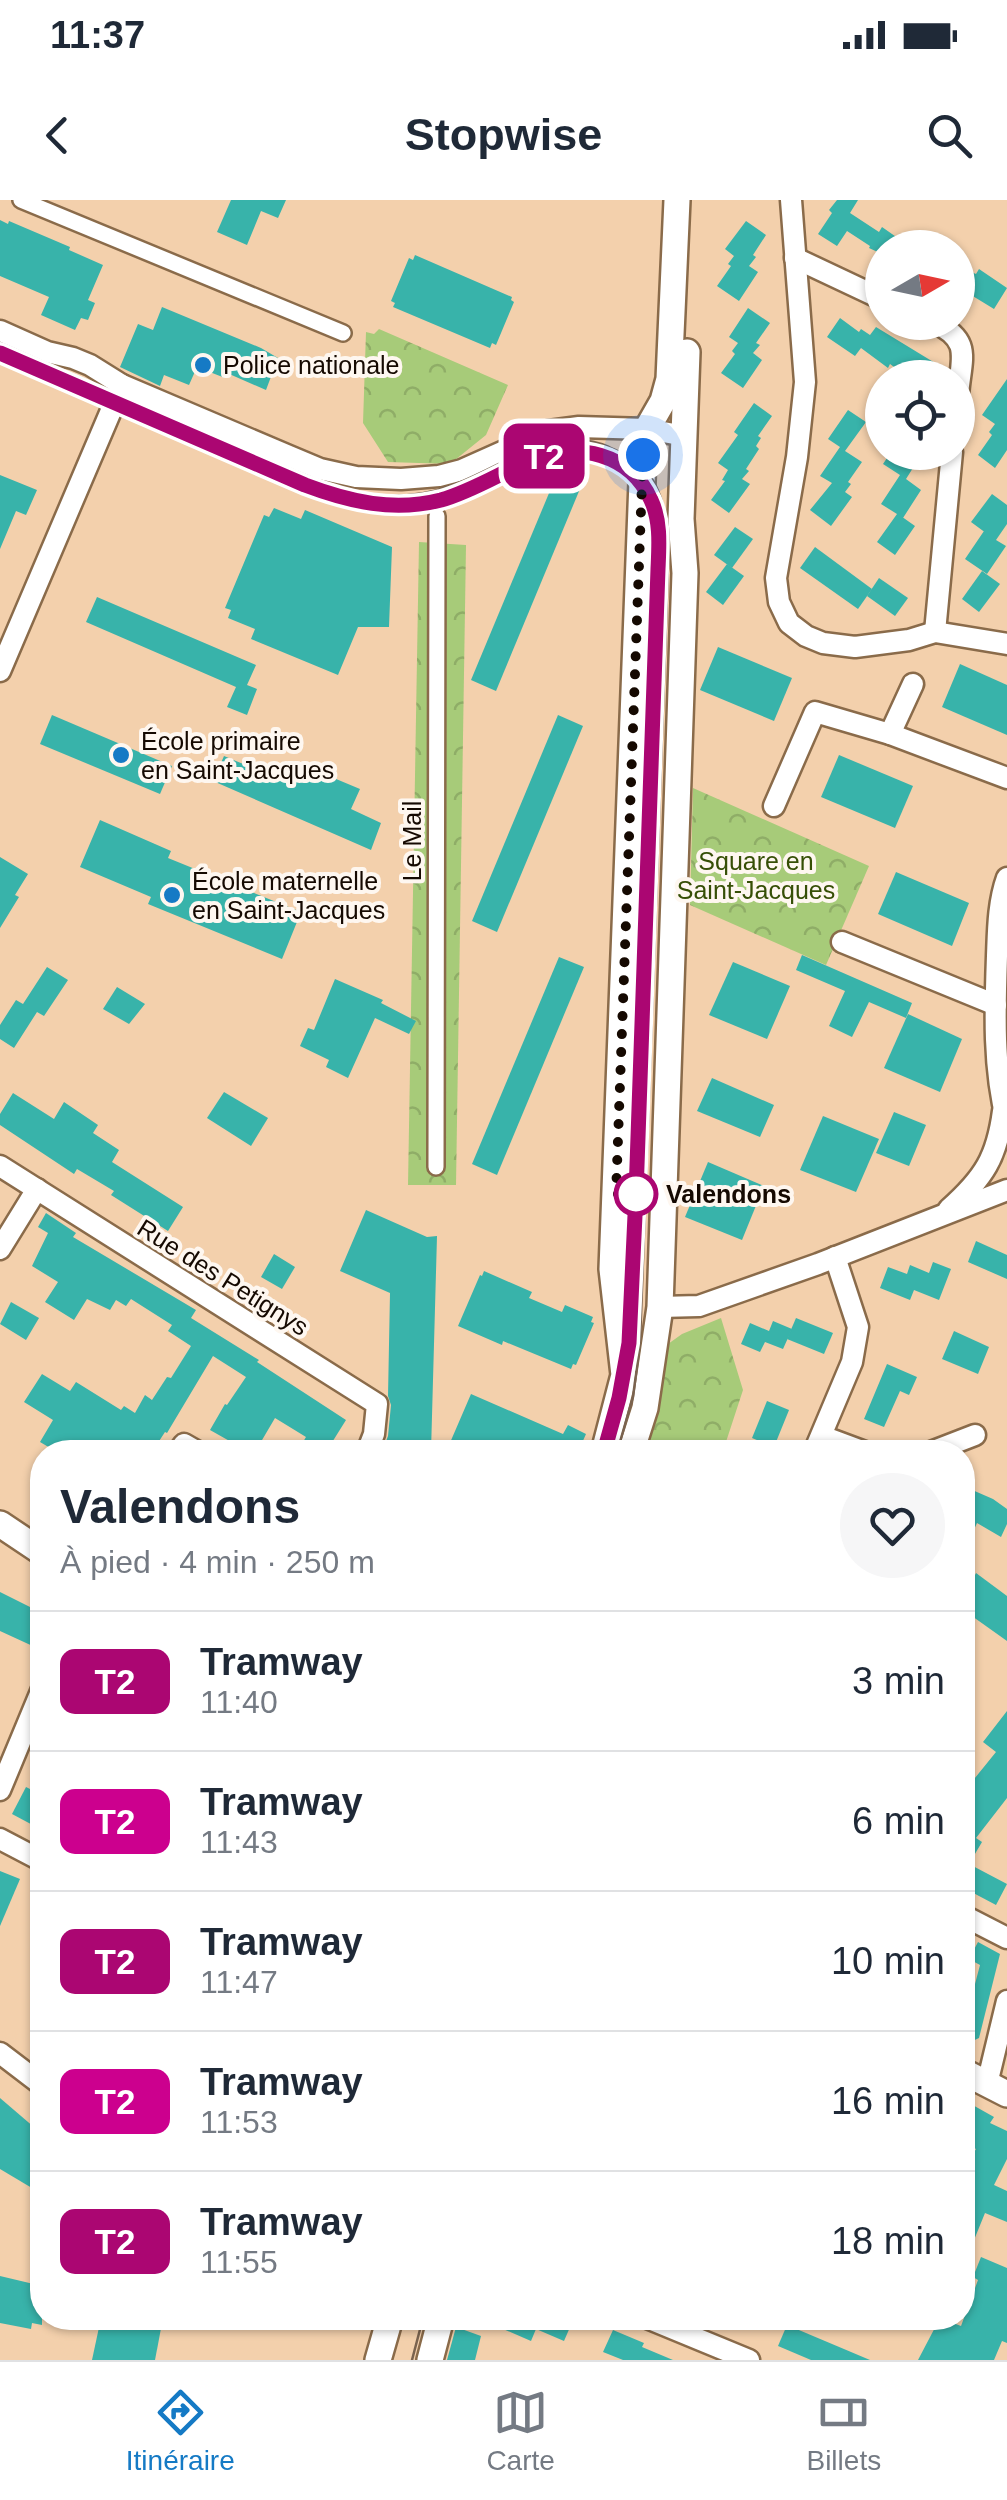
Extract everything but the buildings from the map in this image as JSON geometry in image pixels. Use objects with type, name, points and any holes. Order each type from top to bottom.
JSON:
[{"type":"street","points":[[21,200],[343,332]]},
{"type":"street","points":[[607,1440],[624,1375],[612,1269],[642,484],[647,429],[663,401],[669,380],[677,200]]},
{"type":"street","points":[[635,1440],[645,1408],[660,1307],[685,573],[681,519],[692,200]]},
{"type":"street","points":[[791,200],[805,382],[797,457],[776,578],[779,602],[789,623],[823,643],[855,647],[882,645],[935,632],[1007,644]]},
{"type":"street","points":[[795,258],[865,290]]},
{"type":"street","points":[[0,331],[47,352],[90,365],[122,384],[320,469],[356,476],[439,476],[462,470],[549,430],[579,426],[647,429],[685,436]]},
{"type":"street","points":[[0,671],[122,384]]},
{"type":"street","points":[[935,632],[950,470]]},
{"type":"street","name":"Le Mail","points":[[436,516],[436,1166]]},
{"type":"street","points":[[890,734],[914,684]]},
{"type":"street","points":[[774,806],[815,712],[890,734],[1007,778]]},
{"type":"street","points":[[940,1216],[989,1164],[1005,1114],[998,1080],[996,1005],[998,925],[1007,878]]},
{"type":"street","points":[[842,942],[996,1005]]},
{"type":"street","name":"Rue des Petignys","points":[[0,1166],[376,1404],[372,1440]]},
{"type":"street","points":[[0,1249],[37,1189]]},
{"type":"street","points":[[660,1307],[699,1306],[1007,1190]]},
{"type":"street","points":[[820,1440],[852,1362],[858,1326],[835,1257]]},
{"type":"street","points":[[961,1440],[976,1434]]},
{"type":"street","points":[[0,1524],[30,1544]]},
{"type":"street","points":[[0,1790],[30,1717]]},
{"type":"street","points":[[0,1839],[30,1855]]},
{"type":"street","points":[[975,1922],[1007,1938]]},
{"type":"street","points":[[975,2077],[997,2089],[1007,2001]]},
{"type":"street","points":[[0,2053],[30,2076]]},
{"type":"street","points":[[378,2360],[387,2330]]},
{"type":"street","points":[[430,2360],[437,2330]]},
{"type":"street","points":[[677,2330],[750,2360]]},
{"type":"green space","points":[[379,329],[508,385],[486,435],[450,464],[388,462],[363,423],[366,332],[374,334]]},
{"type":"green space","points":[[419,542],[466,545],[456,1185],[408,1185]]},
{"type":"green space","name":"Square en Saint-Jacques","points":[[693,788],[869,866],[826,965],[690,905]]},
{"type":"green space","points":[[721,1318],[743,1390],[727,1440],[646,1440],[668,1344]]},
{"type":"tram line","points":[[0,343],[332,487],[363,495],[435,491],[529,450],[569,440],[609,447],[639,463],[652,479],[664,511],[668,563],[640,1343],[633,1397],[620,1440]]},
{"type":"tram line","name":"T2","points":[[0,353],[352,502],[392,506],[441,500],[536,458],[566,451],[600,454],[614,460],[642,484],[652,500],[659,532],[658,569],[629,1343],[608,1440]]},
{"type":"tram line","points":[[412,2360],[420,2330]]},
{"type":"place","name":"Police nationale","points":[[203,365]]},
{"type":"place","name":"École primaire en Saint-Jacques","points":[[121,755]]},
{"type":"place","name":"École maternelle en Saint-Jacques","points":[[172,895]]},
{"type":"place","name":"Valendons","points":[[636,1194]]},
{"type":"route","points":[[636,1194],[616,1194],[643,455]]}]
